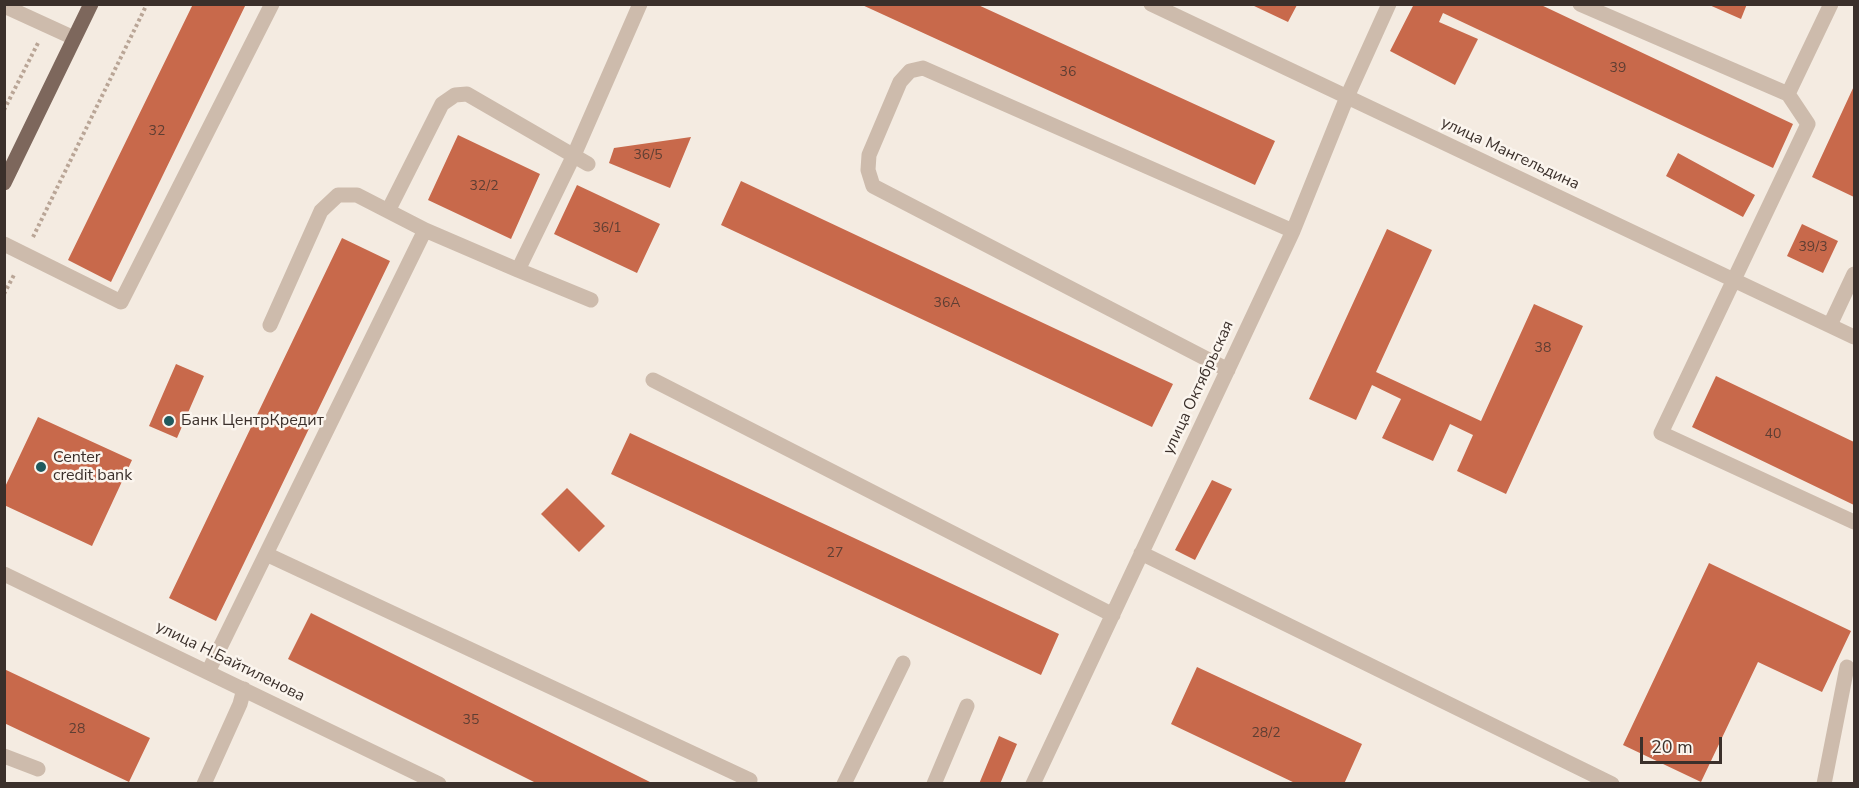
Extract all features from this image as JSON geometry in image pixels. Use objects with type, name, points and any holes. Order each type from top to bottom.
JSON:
[{"type":"main road","points":[[4,183],[91,4]]},
{"type":"street","points":[[4,244],[121,302],[272,4]]},
{"type":"street","points":[[518,270],[574,155],[640,4]]},
{"type":"street","name":"улица Мангельдина","points":[[1151,4],[1854,337]]},
{"type":"street","name":"улица Октябрьская","points":[[1033,783],[1293,231],[1347,97],[1389,4]]},
{"type":"street","points":[[1580,4],[1788,94],[1808,124],[1661,433],[1854,522]]},
{"type":"street","points":[[1788,94],[1831,4]]},
{"type":"street","points":[[4,6],[74,38]]},
{"type":"street","points":[[1228,370],[873,186],[868,170],[869,155],[900,82],[910,71],[923,68],[1293,231]]},
{"type":"street","points":[[388,211],[442,104],[455,95],[467,94],[588,164]]},
{"type":"street","points":[[270,325],[321,211],[338,195],[357,195],[425,230],[591,300]]},
{"type":"street","points":[[208,672],[425,230]]},
{"type":"street","points":[[1830,325],[1854,274]]},
{"type":"street","points":[[653,380],[1113,615]]},
{"type":"street","points":[[1141,553],[1612,783]]},
{"type":"street","points":[[266,554],[750,780]]},
{"type":"street","name":"улица Н.Байтиленова","points":[[4,574],[439,783]]},
{"type":"street","points":[[844,783],[903,663]]},
{"type":"street","points":[[1824,783],[1847,667]]},
{"type":"street","points":[[204,783],[240,704],[244,689]]},
{"type":"street","points":[[934,783],[967,706]]},
{"type":"street","points":[[4,756],[38,769]]},
{"type":"path","points":[[4,294],[147,4]]},
{"type":"path","points":[[4,110],[47,26]]},
{"type":"building","points":[[193,4],[246,4],[111,282],[68,260]]},
{"type":"building","points":[[860,4],[976,4],[1275,141],[1255,185]]},
{"type":"building","points":[[1414,4],[1539,4],[1793,124],[1773,168],[1443,13],[1439,22],[1478,39],[1455,85],[1390,51]]},
{"type":"building","points":[[1707,4],[1747,4],[1741,19]]},
{"type":"building","points":[[1252,5],[1297,5],[1288,22]]},
{"type":"building","points":[[1854,86],[1854,197],[1812,177]]},
{"type":"building","points":[[458,135],[540,174],[511,239],[428,200]]},
{"type":"building","points":[[691,137],[670,188],[609,163],[614,148]]},
{"type":"building","points":[[1678,153],[1755,195],[1743,217],[1666,176]]},
{"type":"building","points":[[741,181],[1173,384],[1152,427],[721,225]]},
{"type":"building","points":[[577,185],[660,224],[637,273],[554,234]]},
{"type":"building","points":[[1802,224],[1838,241],[1823,273],[1787,256]]},
{"type":"building","points":[[1387,229],[1432,250],[1376,372],[1481,421],[1534,304],[1583,326],[1506,494],[1457,471],[1473,435],[1450,424],[1433,461],[1382,438],[1401,399],[1372,385],[1356,420],[1309,399]]},
{"type":"building","points":[[342,238],[390,261],[216,621],[169,598]]},
{"type":"building","points":[[176,364],[204,376],[177,438],[149,426]]},
{"type":"building","points":[[1716,376],[1854,442],[1854,505],[1692,427]]},
{"type":"building","points":[[38,417],[132,460],[92,546],[4,505],[4,489]]},
{"type":"building","points":[[630,433],[1059,634],[1041,675],[611,474]]},
{"type":"building","points":[[1212,480],[1232,489],[1195,560],[1175,550]]},
{"type":"building","points":[[567,488],[605,526],[579,552],[541,514]]},
{"type":"building","points":[[1709,563],[1851,631],[1822,692],[1758,662],[1701,782],[1623,745]]},
{"type":"building","points":[[311,613],[654,784],[538,784],[288,659]]},
{"type":"building","points":[[1197,667],[1362,744],[1344,784],[1297,784],[1171,724]]},
{"type":"building","points":[[4,669],[150,738],[129,782],[4,723]]},
{"type":"building","points":[[999,736],[1017,744],[1000,784],[979,784]]},
{"type":"place","name":"Банк ЦентрКредит","points":[[169,421]]},
{"type":"place","name":"Center credit bank","points":[[41,467]]}]
